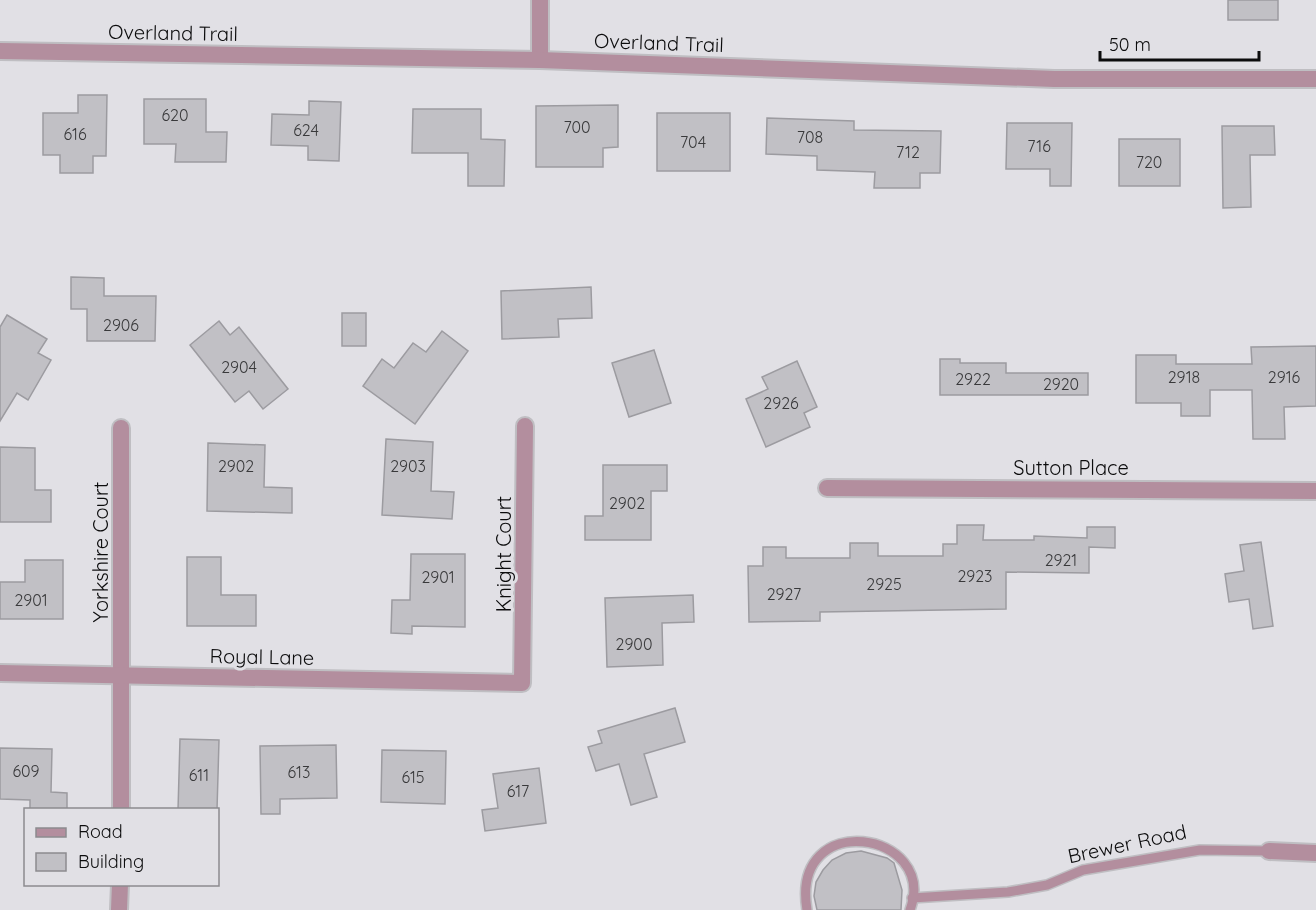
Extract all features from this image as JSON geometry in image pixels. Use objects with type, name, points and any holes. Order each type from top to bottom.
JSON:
[{"type":"street","points":[[540,0],[540,60]]},
{"type":"street","name":"Overland Trail","points":[[0,51],[540,60],[1054,79],[1316,79]]},
{"type":"street","name":"Knight Court","points":[[522,682],[525,426]]},
{"type":"street","name":"Yorkshire Court","points":[[121,428],[123,675],[121,808]]},
{"type":"street","name":"Sutton Place","points":[[827,488],[1316,491]]},
{"type":"street","name":"Royal Lane","points":[[0,673],[522,682]]},
{"type":"street","name":"Brewer Road","points":[[1269,851],[1316,853]]},
{"type":"street","points":[[119,910],[120,886]]},
{"type":"lane","points":[[807,910],[805,892],[808,874],[818,859],[831,847],[848,840],[865,840],[882,845],[897,855],[907,869],[913,886],[910,910]]},
{"type":"lane","name":"Brewer Road","points":[[912,898],[1008,892],[1047,885],[1083,870],[1200,850],[1269,851]]},
{"type":"building","points":[[1228,0],[1278,0],[1278,20],[1228,20]]},
{"type":"building","points":[[78,95],[107,95],[106,156],[93,156],[93,173],[60,173],[60,155],[43,155],[43,113],[78,113]]},
{"type":"building","points":[[144,99],[206,99],[206,132],[227,132],[226,162],[175,162],[176,144],[144,144]]},
{"type":"building","points":[[309,101],[341,102],[339,161],[308,160],[308,146],[271,145],[272,114],[309,115]]},
{"type":"building","points":[[618,105],[618,147],[603,148],[603,167],[536,167],[536,106]]},
{"type":"building","points":[[413,109],[481,109],[481,139],[505,140],[504,186],[468,186],[468,153],[412,153]]},
{"type":"building","points":[[657,113],[730,113],[730,171],[657,171]]},
{"type":"building","points":[[767,118],[854,121],[854,130],[941,131],[940,173],[920,173],[920,188],[874,188],[875,172],[817,170],[817,156],[766,154]]},
{"type":"building","points":[[1007,123],[1072,123],[1071,186],[1050,186],[1050,169],[1006,169]]},
{"type":"building","points":[[1222,126],[1274,126],[1275,155],[1250,155],[1251,207],[1223,208]]},
{"type":"building","points":[[1119,139],[1180,139],[1180,186],[1119,186]]},
{"type":"building","points":[[71,277],[104,278],[104,296],[156,296],[155,341],[87,341],[87,309],[71,309]]},
{"type":"building","points":[[591,287],[592,318],[558,319],[559,337],[502,339],[501,291]]},
{"type":"building","points":[[342,313],[366,313],[366,346],[342,346]]},
{"type":"building","points":[[7,315],[47,339],[38,353],[51,360],[28,400],[17,393],[0,421],[0,327]]},
{"type":"building","points":[[219,321],[230,335],[239,327],[288,389],[263,409],[249,391],[235,402],[190,345]]},
{"type":"building","points":[[442,331],[468,351],[415,424],[363,386],[382,359],[394,368],[413,343],[426,352]]},
{"type":"building","points":[[1316,346],[1316,406],[1284,407],[1285,439],[1253,439],[1252,390],[1210,390],[1210,416],[1181,416],[1181,403],[1136,403],[1136,355],[1176,355],[1176,364],[1252,364],[1251,347]]},
{"type":"building","points":[[654,350],[671,403],[629,417],[612,363]]},
{"type":"building","points":[[940,359],[960,359],[960,363],[1006,363],[1006,373],[1088,373],[1088,395],[940,395]]},
{"type":"building","points":[[797,361],[817,407],[804,413],[810,427],[766,447],[746,399],[768,389],[762,377]]},
{"type":"building","points":[[386,439],[433,442],[431,491],[454,492],[452,519],[382,515]]},
{"type":"building","points":[[208,443],[265,445],[264,487],[292,488],[292,513],[207,511]]},
{"type":"building","points":[[0,447],[35,448],[35,490],[51,490],[51,522],[0,522]]},
{"type":"building","points":[[603,465],[667,465],[667,491],[651,491],[651,540],[585,540],[585,516],[603,516]]},
{"type":"building","points":[[957,525],[984,525],[983,540],[1034,540],[1034,536],[1087,538],[1087,527],[1115,527],[1115,548],[1089,547],[1089,573],[1006,572],[1006,609],[820,612],[820,621],[749,622],[748,566],[763,566],[763,547],[786,547],[786,558],[850,558],[850,543],[878,543],[878,556],[943,556],[943,544],[957,544]]},
{"type":"building","points":[[1261,542],[1273,626],[1253,629],[1249,599],[1229,602],[1225,574],[1244,571],[1240,545]]},
{"type":"building","points":[[411,554],[465,554],[465,627],[412,626],[412,634],[391,633],[392,600],[410,600]]},
{"type":"building","points":[[187,557],[221,557],[221,595],[256,595],[256,626],[187,626]]},
{"type":"building","points":[[25,560],[63,560],[63,619],[0,619],[0,582],[25,582]]},
{"type":"building","points":[[693,595],[694,622],[662,623],[663,665],[607,667],[605,598]]},
{"type":"building","points":[[675,708],[685,742],[644,754],[657,797],[631,805],[619,764],[596,771],[588,747],[602,743],[598,731]]},
{"type":"building","points":[[180,739],[219,740],[217,808],[178,808]]},
{"type":"building","points":[[336,745],[337,798],[280,799],[280,814],[261,814],[260,746]]},
{"type":"building","points":[[0,748],[52,749],[51,792],[67,793],[67,808],[30,808],[30,800],[0,799]]},
{"type":"building","points":[[382,750],[446,751],[445,804],[381,802]]},
{"type":"building","points":[[539,768],[546,823],[485,831],[482,810],[498,808],[493,774]]},
{"type":"building","points":[[861,851],[887,858],[894,863],[902,890],[901,910],[817,910],[814,896],[816,882],[823,870],[832,860],[846,853]]}]
